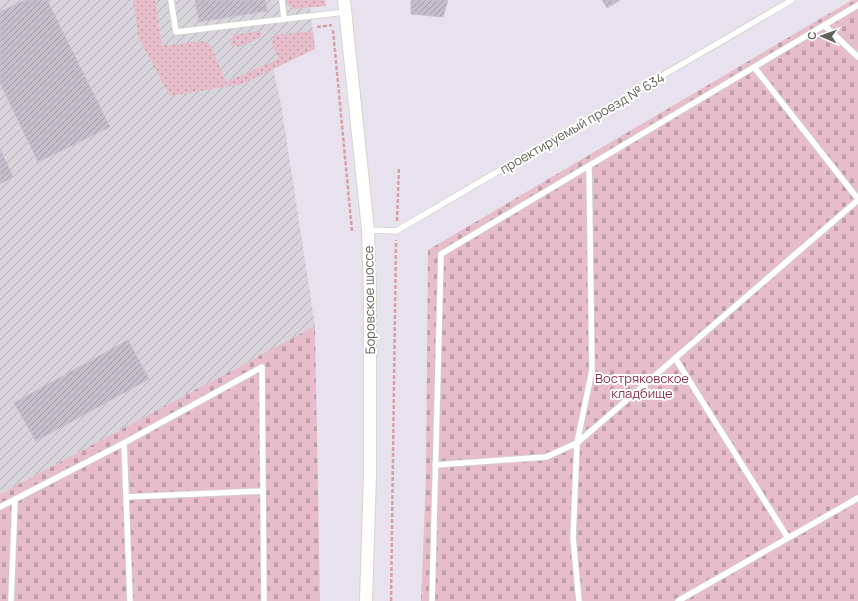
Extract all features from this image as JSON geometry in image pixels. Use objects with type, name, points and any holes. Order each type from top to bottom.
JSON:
[{"type":"street","name":"Боровское шоссе","points":[[345,6],[368,230],[370,294],[370,459],[366,601]]},
{"type":"lane","points":[[171,0],[176,32],[331,14],[345,6]]},
{"type":"lane","points":[[282,0],[284,19]]},
{"type":"lane","name":"проектируемый проезд № 634","points":[[396,231],[792,0]]},
{"type":"lane","points":[[432,601],[441,254],[858,5]]},
{"type":"lane","points":[[824,26],[858,57]]},
{"type":"lane","points":[[436,465],[546,457],[576,443],[858,199],[754,68]]},
{"type":"lane","points":[[579,601],[573,538],[576,443],[592,370],[589,166]]},
{"type":"lane","points":[[368,230],[396,231]]},
{"type":"lane","points":[[675,358],[788,538]]},
{"type":"lane","points":[[0,507],[124,443],[262,367],[264,601]]},
{"type":"lane","points":[[124,443],[130,601]]},
{"type":"lane","points":[[126,497],[263,491]]},
{"type":"lane","points":[[678,601],[858,498]]},
{"type":"lane","points":[[11,601],[15,499]]},
{"type":"path","points":[[331,14],[352,231]]},
{"type":"path","points":[[391,601],[396,231],[399,167]]},
{"type":"shaded area","points":[[0,0],[309,0],[315,49],[273,68],[281,104],[315,326],[0,494]]},
{"type":"green space","points":[[133,0],[155,0],[162,46],[204,41],[207,42],[210,45],[226,82],[279,59],[272,43],[274,35],[313,31],[315,49],[242,84],[170,96],[139,39]]},
{"type":"green space","points":[[286,0],[325,0],[326,6],[294,9],[287,4]]},
{"type":"green space","name":"Востряковское кладбище","points":[[852,0],[858,0],[858,601],[421,601],[426,477],[428,250]]},
{"type":"green space","points":[[258,31],[262,34],[260,38],[238,47],[231,45],[231,38],[234,35]]},
{"type":"green space","points":[[315,326],[320,601],[0,601],[0,494]]},
{"type":"building","points":[[25,0],[47,0],[110,127],[38,162],[0,83],[0,12]]},
{"type":"building","points":[[195,0],[265,0],[267,11],[199,22]]},
{"type":"building","points":[[411,0],[448,0],[443,17],[411,14]]},
{"type":"building","points":[[602,0],[620,0],[607,8]]},
{"type":"building","points":[[0,149],[13,177],[0,184]]},
{"type":"building","points":[[128,340],[149,379],[36,441],[14,403]]}]
